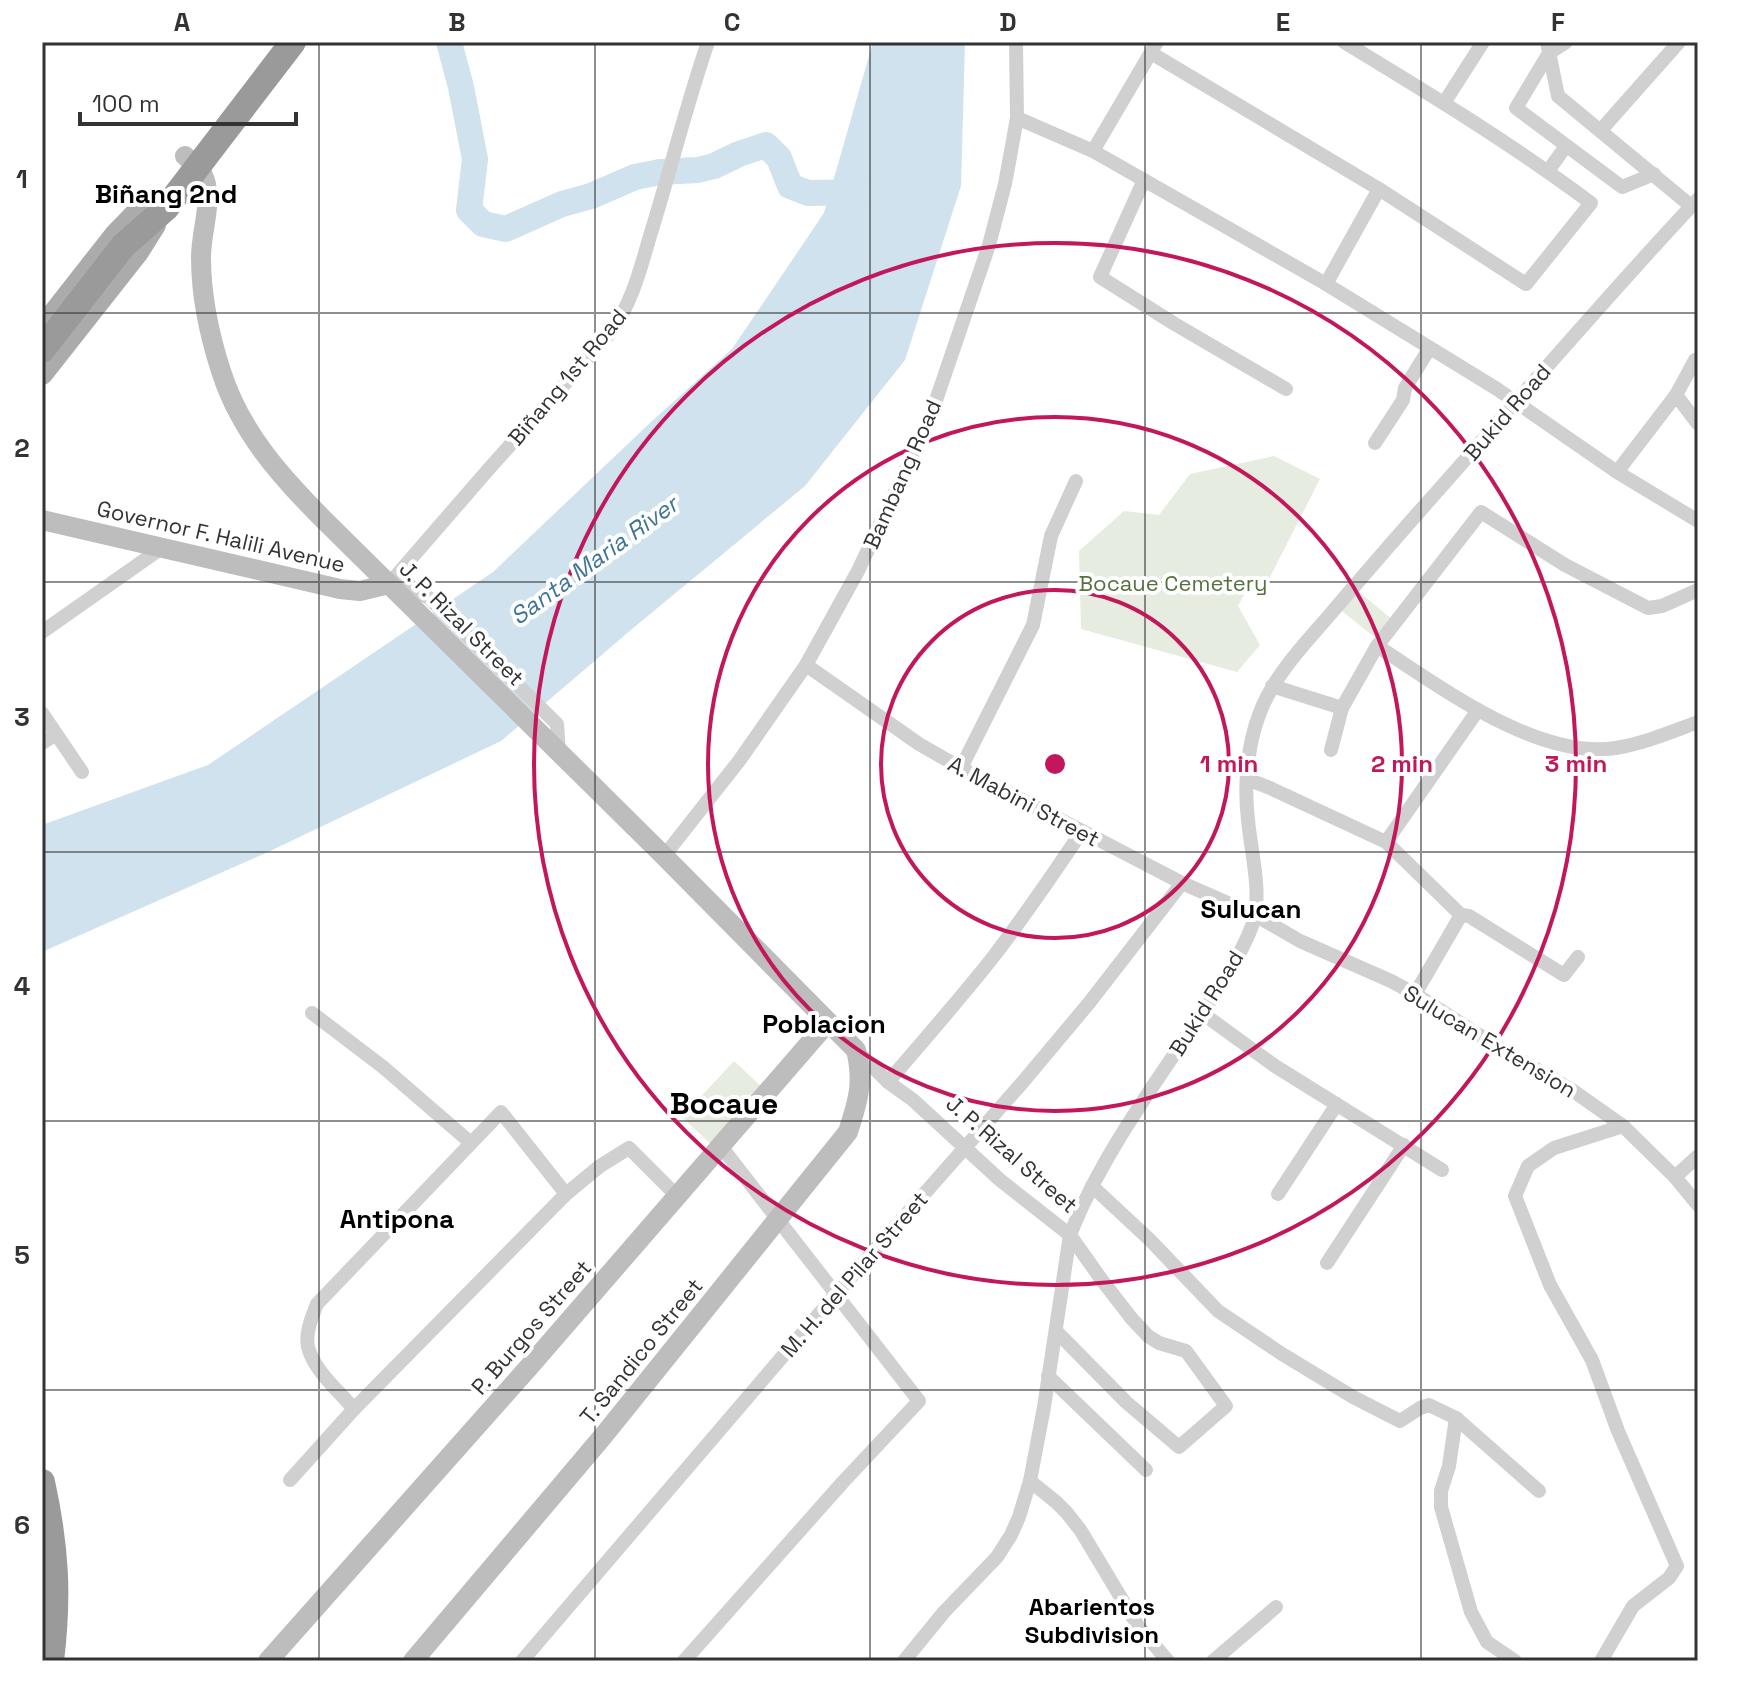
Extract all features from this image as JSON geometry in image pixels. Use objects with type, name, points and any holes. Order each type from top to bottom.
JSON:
[{"type":"highway","points":[[42,350],[123,246],[132,227],[158,204],[192,161],[274,42]]},
{"type":"highway","points":[[192,161],[219,136],[293,42]]},
{"type":"highway","points":[[42,1482],[51,1527],[57,1588],[51,1661]]},
{"type":"main road","name":"J. P. Rizal Street","points":[[192,161],[205,180],[207,195],[201,255],[208,325],[221,373],[234,406],[252,438],[282,477],[389,584],[421,603],[554,748],[856,1050]]},
{"type":"main road","points":[[42,328],[115,235],[158,204]]},
{"type":"main road","points":[[42,374],[138,252],[158,204]]},
{"type":"main road","name":"Governor F. Halili Avenue","points":[[42,520],[340,589],[360,591],[389,584]]},
{"type":"main road","name":"P. Burgos Street","points":[[268,1661],[508,1391],[828,1022]]},
{"type":"main road","name":"T. Sandico Street","points":[[413,1661],[604,1435],[848,1132],[861,1088],[856,1050]]},
{"type":"street","name":"Biñang 1st Road","points":[[389,584],[623,315],[708,42]]},
{"type":"street","name":"Bambang Road","points":[[664,856],[739,761],[806,665],[858,571],[931,415],[989,245],[1010,161],[1017,118],[1016,42]]},
{"type":"street","points":[[1093,151],[1154,48],[1526,284],[1591,203],[1444,103],[1344,42]]},
{"type":"street","points":[[1444,103],[1483,42]]},
{"type":"street","points":[[1566,42],[1548,47],[1516,108],[1622,187],[1654,174]]},
{"type":"street","points":[[1601,130],[1679,42]]},
{"type":"street","points":[[1548,47],[1558,96],[1686,198]]},
{"type":"street","points":[[1017,118],[1093,151],[1326,284],[1497,389],[1617,472],[1698,521]]},
{"type":"street","points":[[1548,171],[1566,146]]},
{"type":"street","points":[[1144,180],[1100,277],[1286,389]]},
{"type":"street","points":[[1326,284],[1379,189]]},
{"type":"street","name":"Bukid Road","points":[[904,1661],[935,1622],[997,1557],[1011,1535],[1030,1481],[1070,1235],[1092,1186],[1125,1130],[1202,1013],[1252,927],[1256,884],[1247,817],[1247,779],[1252,733],[1272,686],[1371,566],[1586,322],[1686,198]]},
{"type":"street","points":[[1375,443],[1403,400],[1405,388],[1429,349]]},
{"type":"street","points":[[1617,472],[1676,395],[1695,360]]},
{"type":"street","points":[[1676,395],[1698,424]]},
{"type":"street","points":[[961,768],[1033,625],[1051,536],[1076,481]]},
{"type":"street","points":[[1331,750],[1342,708],[1377,646],[1481,512],[1565,565],[1648,608],[1662,606],[1698,590]]},
{"type":"street","points":[[42,632],[163,547]]},
{"type":"street","points":[[421,603],[557,724],[554,748]]},
{"type":"street","points":[[1377,646],[1478,710],[1541,740],[1575,747],[1613,749],[1650,740],[1698,722]]},
{"type":"street","name":"A. Mabini Street","points":[[806,665],[919,744],[961,768],[1182,883],[1255,915]]},
{"type":"street","points":[[1272,686],[1342,708]]},
{"type":"street","points":[[1386,842],[1478,710]]},
{"type":"street","points":[[42,713],[82,772]]},
{"type":"street","points":[[42,743],[56,734]]},
{"type":"street","points":[[1247,779],[1386,842],[1461,915],[1469,916],[1564,975],[1578,957]]},
{"type":"street","points":[[888,1082],[995,955],[1082,831]]},
{"type":"street","name":"M. H. del Pilar Street","points":[[522,1661],[836,1294],[1054,1046],[1182,883]]},
{"type":"street","name":"Sulucan Extension","points":[[1255,915],[1300,941],[1415,994],[1572,1090],[1623,1126],[1675,1177],[1698,1205]]},
{"type":"street","points":[[1415,994],[1461,915]]},
{"type":"street","points":[[312,1013],[383,1067],[471,1143]]},
{"type":"street","points":[[1202,1013],[1275,1066],[1442,1170]]},
{"type":"street","name":"J. P. Rizal Street","points":[[856,1050],[1000,1180],[1070,1235],[1132,1319],[1159,1343],[1186,1351],[1226,1406],[1179,1447],[1126,1402],[1056,1331]]},
{"type":"street","points":[[1278,1194],[1337,1104]]},
{"type":"street","points":[[354,1409],[317,1366],[308,1346],[309,1325],[317,1304],[501,1112],[566,1194]]},
{"type":"street","points":[[1601,1661],[1633,1606],[1669,1578],[1677,1566],[1618,1431],[1592,1360],[1550,1285],[1515,1196],[1528,1166],[1554,1148],[1623,1126]]},
{"type":"street","points":[[684,1661],[919,1401],[720,1145]]},
{"type":"street","points":[[1327,1263],[1404,1145]]},
{"type":"street","points":[[290,1480],[354,1409],[566,1194],[600,1166],[629,1148],[676,1195]]},
{"type":"street","points":[[1675,1177],[1698,1156]]},
{"type":"street","points":[[1092,1186],[1150,1240],[1218,1311],[1353,1397],[1400,1421],[1429,1405],[1456,1418],[1539,1491]]},
{"type":"street","points":[[1048,1376],[1146,1470]]},
{"type":"street","points":[[1456,1418],[1449,1466],[1441,1491],[1441,1507],[1471,1612],[1487,1642],[1515,1661]]},
{"type":"street","points":[[1030,1481],[1074,1522],[1138,1626],[1168,1661]]},
{"type":"street","points":[[1213,1661],[1276,1607]]},
{"type":"green space","name":"Bocaue Cemetery","points":[[1274,456],[1320,479],[1269,579],[1250,584],[1238,606],[1260,645],[1237,672],[1081,629],[1079,551],[1124,511],[1159,515],[1190,474]]},
{"type":"green space","points":[[1358,591],[1394,621],[1378,640],[1342,611]]},
{"type":"green space","points":[[734,1061],[764,1089],[712,1145],[682,1117]]},
{"type":"water","name":"Santa Maria River","points":[[873,42],[965,42],[961,186],[905,360],[805,486],[501,741],[268,852],[42,952],[42,825],[208,765],[493,572],[732,349],[824,213]]},
{"type":"waterway","points":[[449,42],[475,159],[469,210],[483,224],[506,229],[635,177],[698,170],[766,145],[779,158],[790,186],[808,193],[863,192]]},
{"type":"district","name":"Biñang 2nd","points":[[166,194]]},
{"type":"district","name":"Sulucan","points":[[1251,909]]},
{"type":"district","name":"Poblacion","points":[[824,1024]]},
{"type":"district","name":"Bocaue","points":[[724,1103]]},
{"type":"district","name":"Antipona","points":[[397,1219]]},
{"type":"district","name":"Abarientos Subdivision","points":[[1092,1620]]}]
